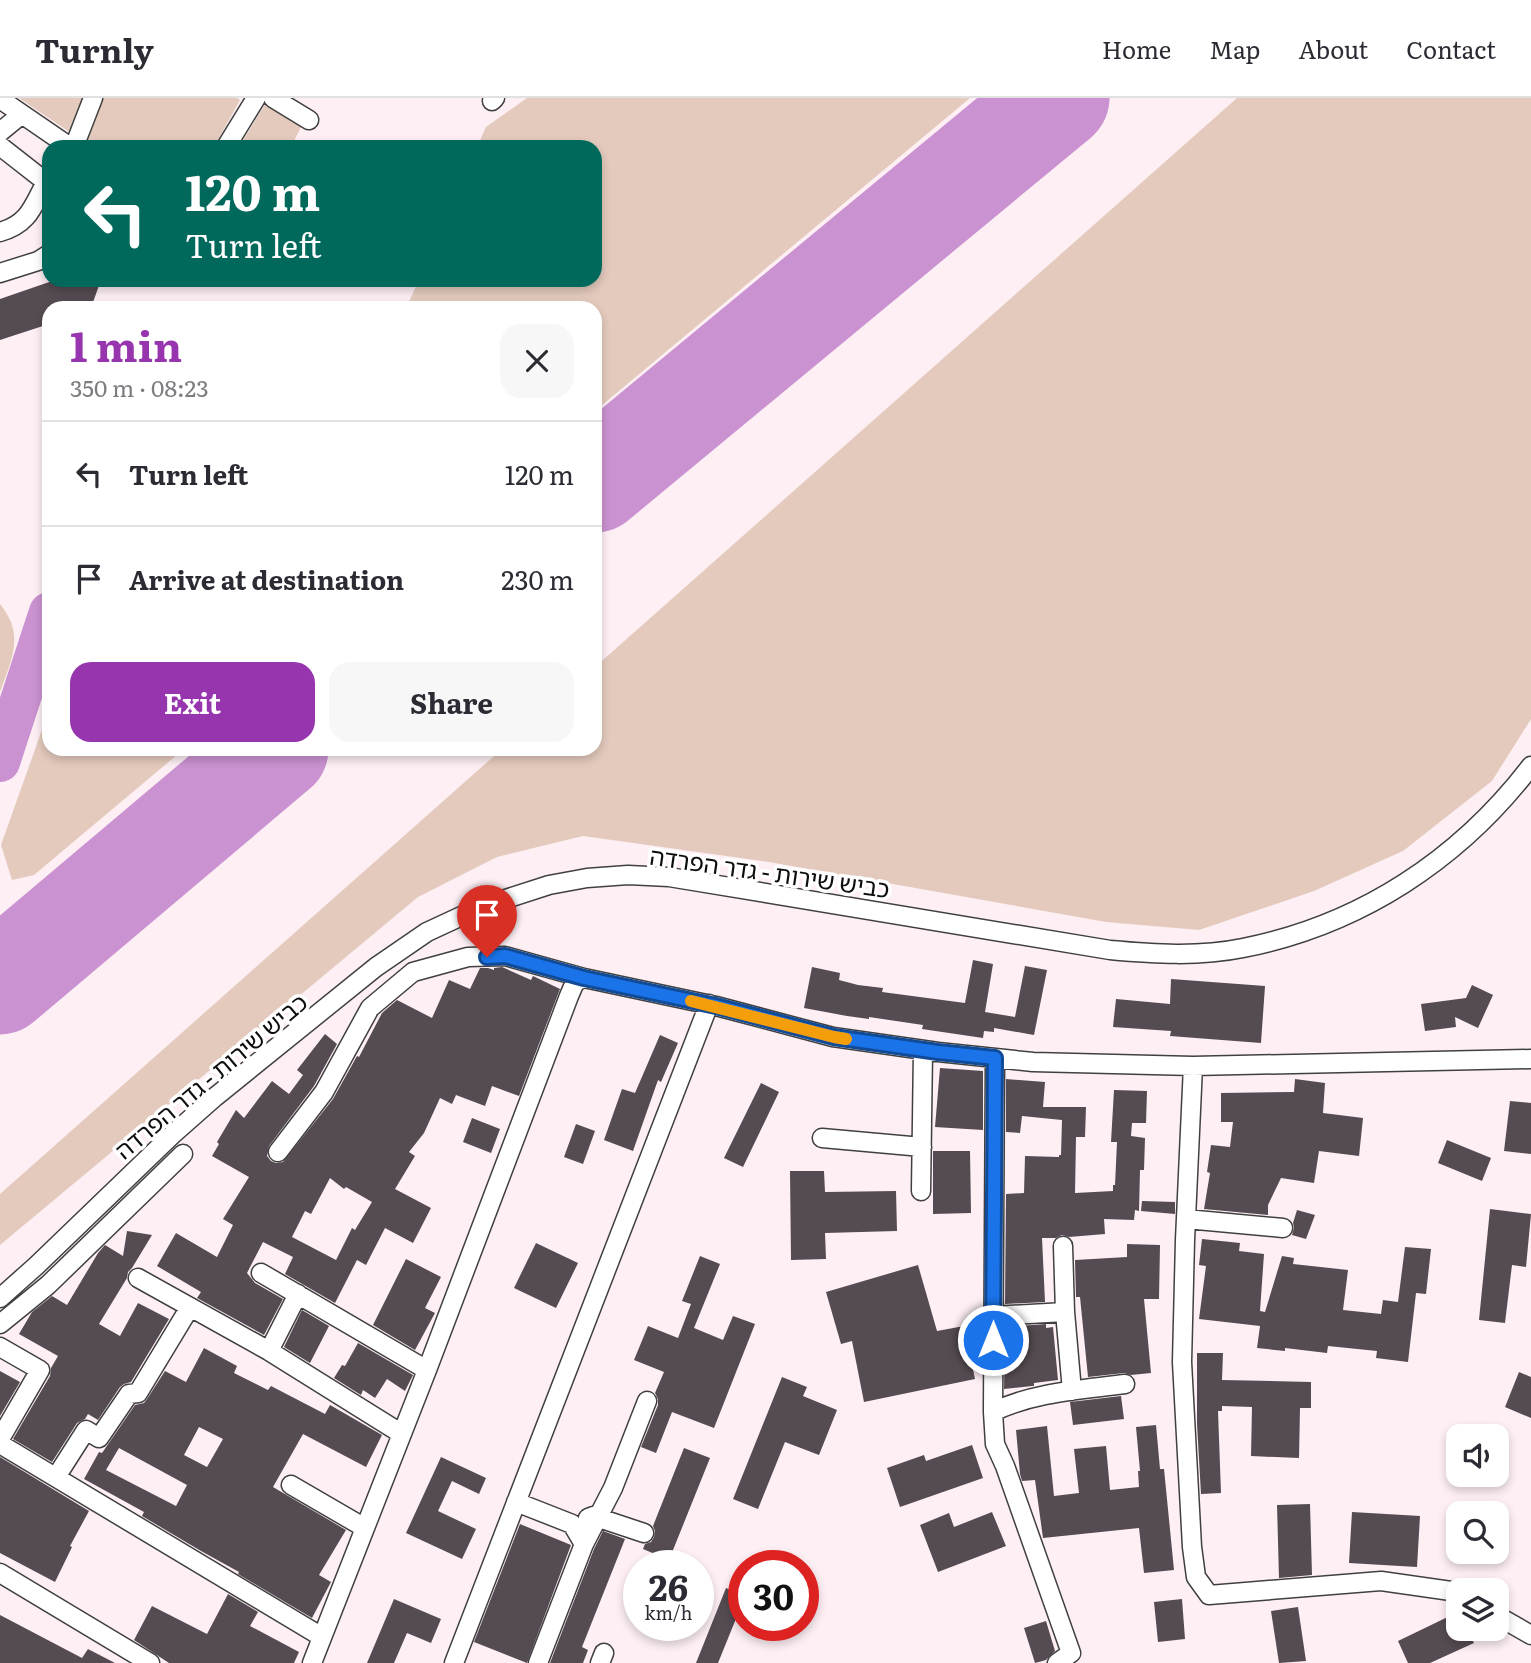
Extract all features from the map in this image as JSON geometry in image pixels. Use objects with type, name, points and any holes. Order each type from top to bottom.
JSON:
[{"type":"street","points":[[75,140],[93,98]]},
{"type":"street","points":[[230,140],[256,98]]},
{"type":"street","points":[[273,98],[309,120]]},
{"type":"street","points":[[0,99],[61,140]]},
{"type":"street","points":[[0,132],[22,114]]},
{"type":"street","points":[[0,146],[42,179]]},
{"type":"street","points":[[0,232],[14,228],[22,222],[42,189]]},
{"type":"street","points":[[0,273],[42,258]]},
{"type":"street","name":"כביש שירות - גדר הפרדה","points":[[0,1298],[215,1097],[376,967],[427,932],[481,907],[550,885],[587,878],[628,875],[669,877],[1110,950],[1158,955],[1242,949],[1296,935],[1334,921],[1376,901],[1415,877],[1460,844],[1495,810],[1531,766]]},
{"type":"street","points":[[278,1152],[324,1093],[370,1008],[413,972],[468,957],[505,956],[584,978],[709,1004],[834,1037],[1033,1062],[1194,1066],[1531,1059]]},
{"type":"street","points":[[312,1663],[569,996],[575,982],[584,978]]},
{"type":"street","points":[[454,1663],[709,1004]]},
{"type":"street","points":[[922,1191],[923,1050]]},
{"type":"street","points":[[995,1058],[995,1444],[1071,1653],[1057,1663]]},
{"type":"street","points":[[1194,1066],[1182,1362],[1196,1577],[1209,1595],[1381,1581],[1446,1590]]},
{"type":"street","points":[[822,1138],[922,1147]]},
{"type":"street","points":[[0,1324],[48,1285],[183,1154]]},
{"type":"street","points":[[1186,1219],[1283,1228]]},
{"type":"street","points":[[1063,1247],[1072,1391]]},
{"type":"street","points":[[261,1273],[427,1370]]},
{"type":"street","points":[[138,1278],[269,1351],[401,1434]]},
{"type":"street","points":[[269,1351],[298,1294]]},
{"type":"street","points":[[56,1477],[86,1430],[99,1438],[129,1394],[138,1393],[190,1307]]},
{"type":"street","points":[[993,1316],[1065,1312]]},
{"type":"street","points":[[0,1347],[40,1370],[0,1441],[322,1637]]},
{"type":"street","points":[[993,1412],[1008,1404],[1035,1396],[1125,1384]]},
{"type":"street","points":[[538,1663],[584,1544],[613,1488],[646,1401]]},
{"type":"street","points":[[292,1485],[365,1528]]},
{"type":"street","points":[[516,1503],[572,1524],[584,1544]]},
{"type":"street","points":[[572,1524],[593,1516],[644,1533]]},
{"type":"street","points":[[0,1573],[150,1663]]},
{"type":"street","points":[[1509,1622],[1531,1635]]},
{"type":"shaded area","points":[[19,98],[85,98],[71,133]]},
{"type":"shaded area","points":[[103,98],[240,100],[218,140],[87,140]]},
{"type":"shaded area","points":[[527,98],[970,98],[602,405],[602,301],[409,301],[416,287],[602,287],[602,140],[480,140],[486,127]]},
{"type":"shaded area","points":[[1237,98],[1531,98],[1531,719],[1492,781],[1403,851],[1314,891],[1199,930],[1106,922],[769,862],[583,836],[497,857],[418,897],[0,1245],[0,1194],[494,756],[602,756],[602,661]]},
{"type":"shaded area","points":[[266,103],[302,125],[294,140],[243,140]]},
{"type":"shaded area","points":[[0,604],[12,626],[14,647],[0,692]]},
{"type":"shaded area","points":[[42,730],[42,756],[176,756],[34,875],[12,880],[1,845]]},
{"type":"building","points":[[42,284],[42,287],[98,287],[93,301],[42,301],[42,326],[0,340],[0,299]]},
{"type":"building","points":[[973,960],[993,964],[985,1012],[1015,1017],[1025,966],[1047,970],[1034,1035],[994,1028],[994,1032],[984,1031],[983,1038],[922,1029],[923,1025],[804,1008],[812,967],[840,973],[839,980],[883,988],[882,992],[965,1003]]},
{"type":"building","points":[[502,967],[531,980],[533,976],[560,989],[519,1096],[492,1086],[485,1106],[456,1095],[452,1104],[440,1098],[424,1133],[409,1152],[415,1156],[395,1189],[431,1208],[413,1243],[385,1228],[366,1265],[357,1260],[335,1303],[285,1274],[293,1257],[263,1242],[247,1273],[255,1283],[283,1299],[264,1335],[197,1298],[201,1292],[157,1266],[176,1233],[217,1257],[233,1225],[223,1219],[249,1177],[212,1156],[236,1110],[244,1118],[272,1081],[289,1094],[303,1075],[297,1070],[325,1034],[337,1044],[314,1086],[269,1146],[267,1156],[271,1161],[283,1162],[333,1099],[382,1013],[397,1000],[432,1018],[449,980],[470,989],[480,968]],"holes":[[[330,1178],[344,1189],[346,1187],[372,1202],[355,1230],[352,1228],[336,1260],[292,1237],[305,1211],[311,1214]]]},
{"type":"building","points":[[1171,979],[1265,986],[1261,1043],[1170,1036],[1171,1031],[1113,1027],[1116,999],[1170,1004]]},
{"type":"building","points":[[1472,985],[1493,995],[1478,1028],[1455,1017],[1456,1027],[1425,1031],[1421,1004],[1466,998]]},
{"type":"building","points":[[660,1035],[678,1043],[661,1082],[658,1080],[633,1151],[604,1140],[622,1089],[635,1093]]},
{"type":"building","points":[[940,1068],[983,1071],[983,1130],[935,1127]]},
{"type":"building","points":[[1006,1079],[1045,1082],[1043,1107],[1086,1107],[1085,1137],[1076,1137],[1075,1193],[1113,1191],[1117,1142],[1111,1142],[1114,1090],[1147,1091],[1146,1123],[1132,1123],[1131,1136],[1145,1138],[1144,1170],[1140,1170],[1139,1211],[1135,1210],[1134,1220],[1104,1219],[1105,1234],[1042,1238],[1045,1302],[1005,1304],[1006,1194],[1024,1193],[1025,1156],[1061,1155],[1062,1120],[1022,1116],[1020,1133],[1006,1132]]},
{"type":"building","points":[[1295,1079],[1325,1083],[1323,1113],[1363,1118],[1359,1156],[1319,1151],[1314,1183],[1281,1178],[1268,1205],[1268,1215],[1204,1209],[1211,1145],[1230,1147],[1233,1122],[1221,1122],[1221,1093],[1294,1092]]},
{"type":"building","points":[[761,1083],[779,1092],[743,1167],[724,1158]]},
{"type":"building","points":[[1510,1101],[1531,1103],[1531,1154],[1504,1151]]},
{"type":"building","points":[[472,1118],[500,1129],[491,1153],[463,1142]]},
{"type":"building","points":[[576,1124],[595,1131],[583,1164],[564,1157]]},
{"type":"building","points":[[1447,1140],[1491,1158],[1482,1181],[1438,1163]]},
{"type":"building","points":[[933,1151],[970,1151],[971,1213],[933,1214]]},
{"type":"building","points":[[790,1171],[824,1171],[825,1192],[896,1191],[897,1231],[825,1233],[826,1259],[791,1260]]},
{"type":"building","points":[[1142,1201],[1175,1202],[1175,1214],[1141,1211]]},
{"type":"building","points":[[1490,1209],[1531,1214],[1526,1267],[1512,1265],[1505,1323],[1479,1320]]},
{"type":"building","points":[[1297,1210],[1315,1215],[1306,1239],[1292,1235]]},
{"type":"building","points":[[127,1231],[152,1235],[99,1324],[120,1336],[138,1303],[169,1319],[131,1382],[120,1387],[98,1420],[88,1414],[77,1423],[52,1462],[13,1439],[50,1376],[58,1356],[19,1334],[32,1312],[52,1296],[67,1305],[105,1245],[123,1256]]},
{"type":"building","points":[[1202,1239],[1240,1243],[1239,1251],[1264,1254],[1260,1311],[1265,1312],[1282,1256],[1294,1258],[1293,1264],[1348,1270],[1343,1310],[1381,1314],[1383,1300],[1398,1302],[1405,1247],[1431,1249],[1426,1294],[1416,1293],[1408,1362],[1376,1358],[1377,1351],[1328,1346],[1327,1353],[1257,1348],[1260,1326],[1199,1319],[1206,1266],[1199,1265]]},
{"type":"building","points":[[536,1243],[578,1263],[556,1308],[514,1288]]},
{"type":"building","points":[[1127,1244],[1160,1245],[1159,1299],[1144,1299],[1151,1373],[1088,1377],[1080,1297],[1076,1297],[1075,1260],[1127,1257]]},
{"type":"building","points":[[700,1256],[720,1264],[694,1328],[723,1340],[733,1316],[755,1324],[714,1428],[672,1412],[656,1453],[641,1447],[658,1405],[655,1393],[664,1372],[634,1360],[648,1326],[678,1338],[691,1304],[682,1301]]},
{"type":"building","points":[[406,1259],[441,1277],[425,1308],[435,1313],[415,1350],[373,1325]]},
{"type":"building","points":[[918,1265],[937,1331],[964,1326],[975,1379],[864,1402],[852,1341],[841,1344],[826,1292]]},
{"type":"building","points":[[302,1310],[329,1326],[310,1363],[284,1347]]},
{"type":"building","points":[[1046,1324],[1046,1328],[1053,1327],[1058,1380],[1004,1389],[1005,1327]]},
{"type":"building","points":[[358,1343],[413,1375],[405,1391],[387,1379],[375,1398],[363,1390],[361,1395],[334,1378],[342,1365],[345,1366]]},
{"type":"building","points":[[204,1348],[237,1366],[234,1373],[268,1390],[271,1386],[325,1414],[330,1405],[382,1435],[366,1467],[303,1434],[273,1487],[346,1530],[319,1575],[331,1582],[312,1618],[142,1516],[144,1512],[84,1479],[99,1452],[102,1453],[135,1405],[144,1403],[165,1371],[186,1382]],"holes":[[[199,1427],[223,1439],[207,1467],[184,1455]],[[119,1448],[187,1485],[176,1506],[106,1470]]]},
{"type":"building","points":[[1197,1353],[1223,1353],[1222,1380],[1311,1382],[1311,1408],[1300,1408],[1299,1458],[1251,1456],[1252,1407],[1222,1406],[1222,1411],[1218,1411],[1221,1493],[1201,1494]]},
{"type":"building","points":[[0,1371],[20,1382],[0,1416]]},
{"type":"building","points":[[1519,1372],[1531,1377],[1531,1418],[1505,1407]]},
{"type":"building","points":[[782,1377],[807,1387],[803,1396],[837,1410],[819,1455],[785,1442],[758,1509],[733,1499]]},
{"type":"building","points":[[1121,1396],[1124,1419],[1073,1425],[1070,1402]]},
{"type":"building","points":[[1156,1425],[1160,1469],[1164,1469],[1174,1570],[1144,1573],[1139,1528],[1043,1538],[1035,1480],[1022,1481],[1020,1474],[1016,1430],[1047,1426],[1054,1496],[1079,1493],[1074,1449],[1106,1446],[1110,1490],[1139,1487],[1136,1427]]},
{"type":"building","points":[[972,1445],[983,1478],[900,1507],[887,1468],[924,1455],[926,1461]]},
{"type":"building","points":[[684,1448],[710,1458],[673,1550],[643,1549],[654,1537],[653,1526]]},
{"type":"building","points":[[0,1457],[89,1511],[55,1582],[0,1553]]},
{"type":"building","points":[[441,1457],[486,1478],[479,1494],[452,1481],[438,1511],[476,1529],[462,1559],[406,1533]]},
{"type":"building","points":[[1310,1504],[1312,1575],[1279,1578],[1277,1505]]},
{"type":"building","points":[[992,1512],[1006,1546],[938,1572],[920,1525],[949,1513],[954,1527]]},
{"type":"building","points":[[1352,1512],[1420,1516],[1417,1567],[1349,1563]]},
{"type":"building","points":[[520,1524],[571,1545],[527,1663],[474,1642]]},
{"type":"building","points":[[603,1531],[625,1539],[582,1647],[588,1650],[583,1663],[550,1663],[594,1549]]},
{"type":"building","points":[[726,1588],[728,1638],[718,1663],[696,1663],[705,1641],[714,1641],[714,1618]]},
{"type":"building","points":[[228,1594],[258,1612],[250,1626],[299,1652],[294,1663],[169,1663],[134,1640],[152,1606],[207,1634]]},
{"type":"building","points":[[394,1599],[441,1619],[431,1643],[407,1633],[394,1663],[367,1663]]},
{"type":"building","points":[[1182,1599],[1185,1639],[1158,1642],[1154,1602]]},
{"type":"building","points":[[1298,1607],[1306,1661],[1279,1663],[1271,1611]]},
{"type":"building","points":[[0,1615],[82,1658],[88,1649],[115,1663],[0,1663]]},
{"type":"building","points":[[1446,1618],[1446,1641],[1474,1643],[1430,1663],[1408,1663],[1398,1641]]},
{"type":"building","points":[[1046,1621],[1055,1651],[1046,1660],[1035,1663],[1024,1628]]},
{"type":"taxiway","points":[[0,762],[42,633]]},
{"type":"runway","points":[[602,475],[1058,98]]},
{"type":"runway","points":[[0,983],[269,756]]},
{"type":"slow traffic","points":[[691,1001],[846,1039]]},
{"type":"route","points":[[487,957],[505,956],[584,978],[716,1006],[834,1037],[995,1058],[993,1340]]}]
